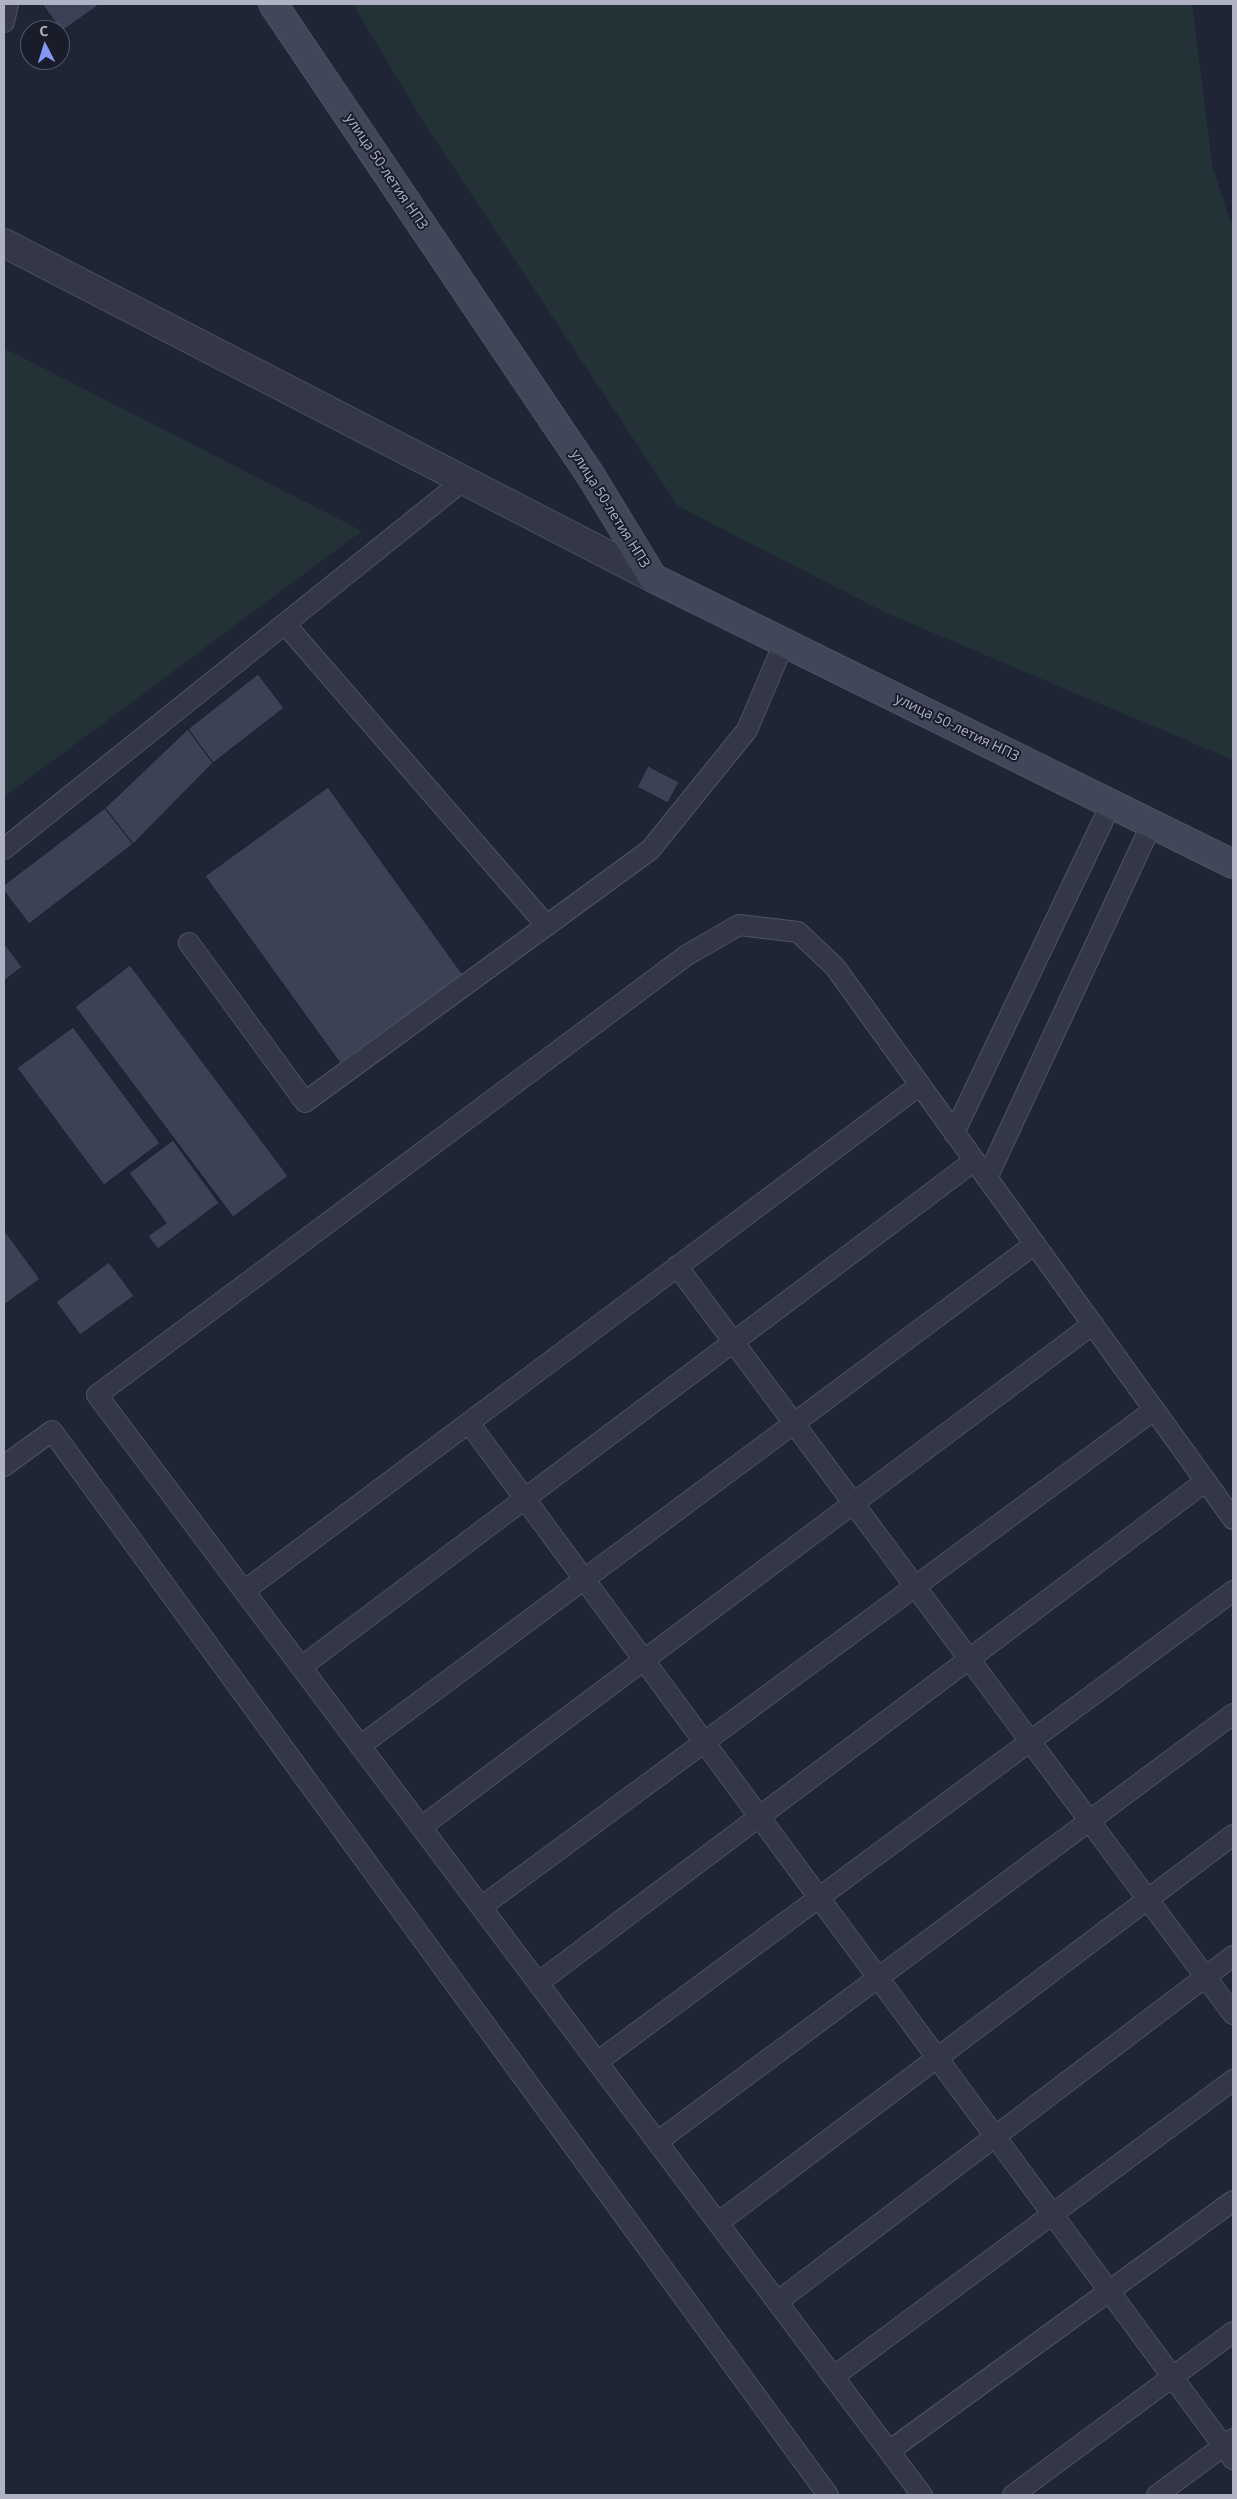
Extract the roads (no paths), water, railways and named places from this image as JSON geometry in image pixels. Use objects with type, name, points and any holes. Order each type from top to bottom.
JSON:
[{"type":"street","name":"улица 50-летия НПЗ","points":[[273,4],[591,476],[653,578],[1233,864]]},
{"type":"street","points":[[4,243],[653,578]]},
{"type":"lane","points":[[4,22],[8,4]]},
{"type":"lane","points":[[4,849],[464,480]]},
{"type":"lane","points":[[285,624],[547,926]]},
{"type":"lane","points":[[188,944],[305,1102],[650,850],[746,730],[784,642]]},
{"type":"lane","points":[[954,1133],[1111,804]]},
{"type":"lane","points":[[987,1178],[1152,823]]},
{"type":"lane","points":[[922,2495],[98,1395],[686,955],[739,925],[798,932],[834,967],[1233,1519]]},
{"type":"lane","points":[[244,1591],[920,1086]]},
{"type":"lane","points":[[301,1667],[974,1161]]},
{"type":"lane","points":[[360,1746],[1035,1244]]},
{"type":"lane","points":[[677,1266],[1233,2014]]},
{"type":"lane","points":[[421,1827],[1093,1324]]},
{"type":"lane","points":[[481,1907],[1154,1410]]},
{"type":"lane","points":[[469,1423],[1109,2291],[1173,2377],[1230,2448],[1158,2495]]},
{"type":"lane","points":[[4,1466],[52,1431],[828,2495]]},
{"type":"lane","points":[[538,1983],[1206,1481]]},
{"type":"lane","points":[[597,2062],[1233,1591]]},
{"type":"lane","points":[[657,2142],[1233,1714]]},
{"type":"lane","points":[[718,2223],[1233,1835]]},
{"type":"lane","points":[[777,2302],[1233,1956]]},
{"type":"lane","points":[[833,2377],[1233,2080]]},
{"type":"lane","points":[[889,2451],[1233,2201]]},
{"type":"lane","points":[[1013,2495],[1233,2332]]}]
